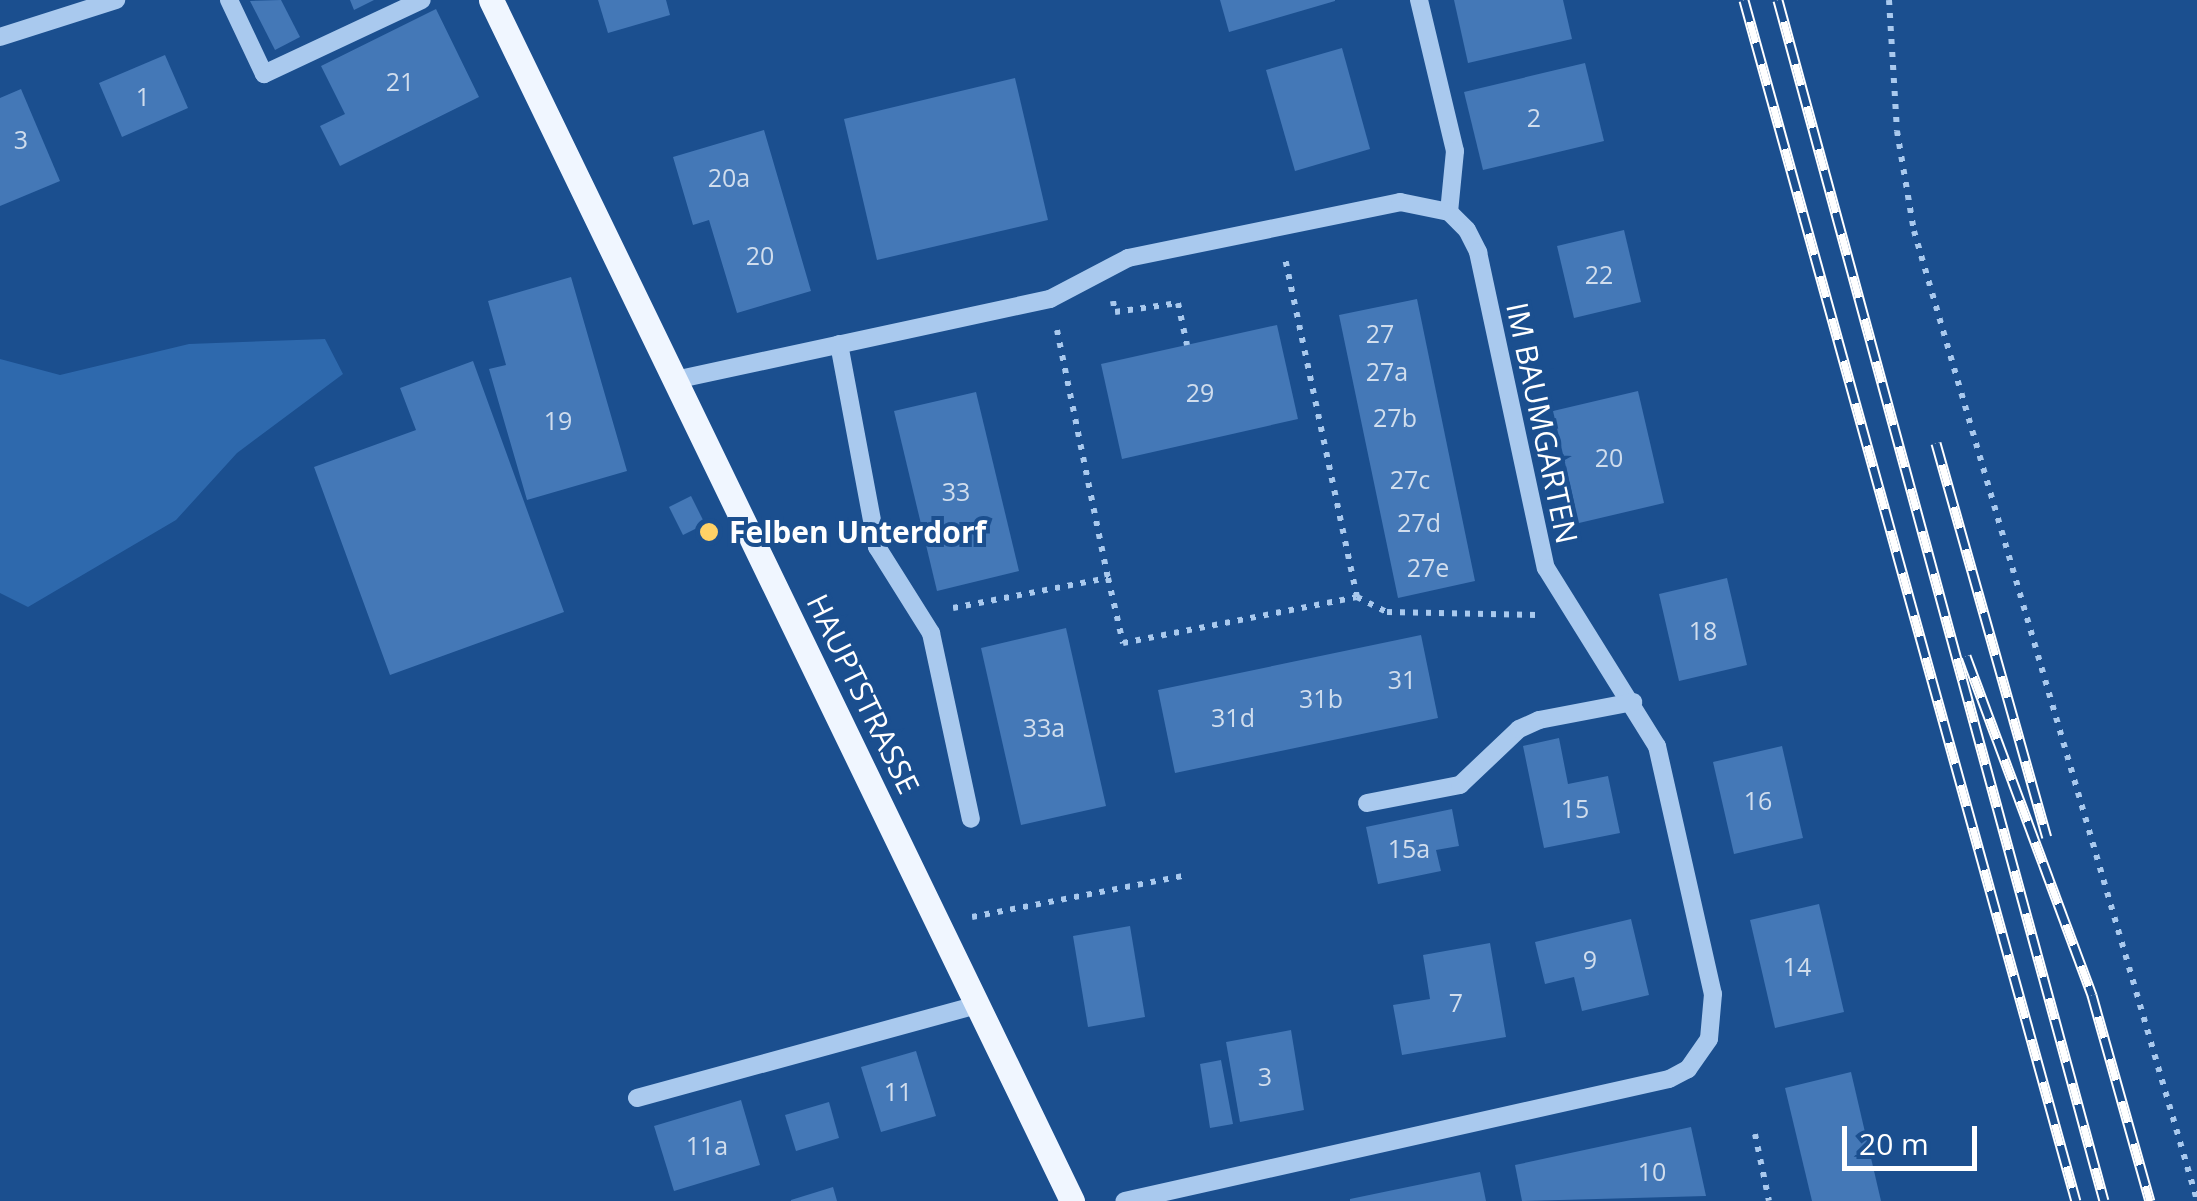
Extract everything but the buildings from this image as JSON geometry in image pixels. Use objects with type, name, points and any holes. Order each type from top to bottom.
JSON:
[{"type":"main road","name":"HAUPTSTRASSE","points":[[491,0],[1072,1201]]},
{"type":"street","points":[[0,37],[116,0]]},
{"type":"street","points":[[229,0],[264,74],[422,0]]},
{"type":"street","points":[[676,380],[1050,299],[1128,258],[1400,202],[1449,212],[1455,151],[1418,0]]},
{"type":"street","name":"IM BAUMGARTEN","points":[[1125,1201],[1669,1079],[1688,1069],[1710,1039],[1713,994],[1656,746],[1633,702],[1571,616],[1538,541],[1478,252],[1449,212]]},
{"type":"street","points":[[839,344],[877,547],[922,614],[971,819]]},
{"type":"street","points":[[1367,803],[1460,785],[1477,775],[1519,728],[1539,720],[1633,702]]},
{"type":"street","points":[[637,1098],[978,1005]]},
{"type":"path","points":[[1889,0],[1897,132],[1914,230],[2197,1200]]},
{"type":"path","points":[[1278,228],[1357,597]]},
{"type":"path","points":[[1106,270],[1115,312],[1178,303],[1187,345]]},
{"type":"path","points":[[1050,299],[1124,643],[1357,597],[1387,612],[1571,616]]},
{"type":"path","points":[[922,614],[1108,578]]},
{"type":"path","points":[[971,917],[1182,876]]},
{"type":"path","points":[[1754,1134],[1769,1201]]},
{"type":"shaded area","points":[[325,339],[343,374],[237,453],[176,520],[28,607],[0,593],[0,359],[60,375],[189,344]]},
{"type":"railway","points":[[1744,0],[2076,1201]]},
{"type":"railway","points":[[1778,0],[2104,1201]]},
{"type":"railway","points":[[1936,443],[2047,837]]},
{"type":"railway","points":[[1966,656],[2092,995],[2150,1201]]},
{"type":"place","name":"Felben Unterdorf","points":[[709,532]]}]
